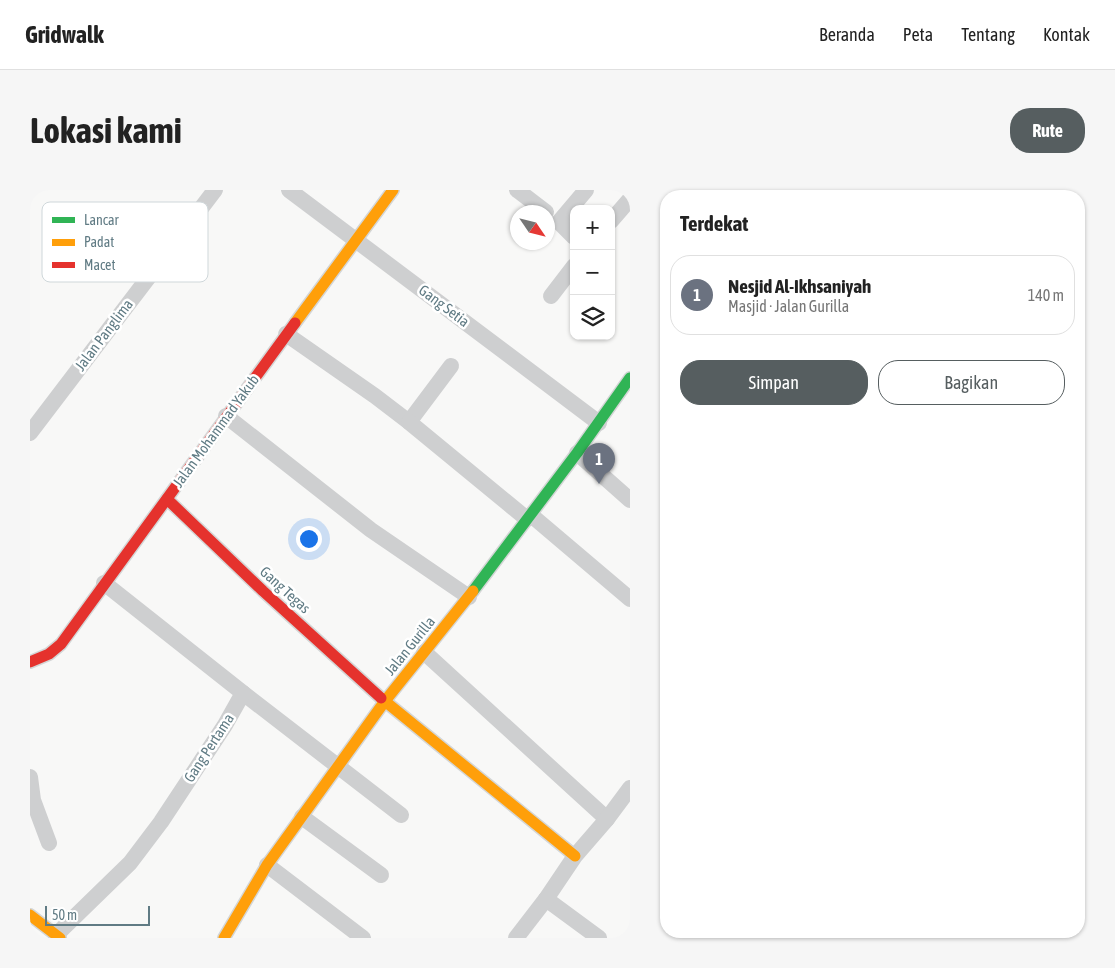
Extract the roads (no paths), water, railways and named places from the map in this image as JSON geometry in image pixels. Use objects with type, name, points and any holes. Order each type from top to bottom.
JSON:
[{"type":"main road","name":"Jalan Mohammad Yakub","points":[[30,662],[49,654],[61,644],[393,190]]},
{"type":"main road","name":"Jalan Gurilla","points":[[224,938],[267,865],[385,701],[469,597],[577,453],[630,378]]},
{"type":"main road","name":"Gang Tegas","points":[[167,499],[262,591],[385,701],[576,856]]},
{"type":"main road","points":[[30,915],[58,937]]},
{"type":"street","name":"Jalan Panglima","points":[[206,202],[215,190]]},
{"type":"street","name":"Gang Setia","points":[[289,190],[599,423]]},
{"type":"street","points":[[517,190],[537,205]]},
{"type":"street","points":[[555,213],[586,190]]},
{"type":"street","points":[[615,216],[630,199]]},
{"type":"street","points":[[555,220],[570,233]]},
{"type":"street","points":[[551,296],[570,271]]},
{"type":"street","name":"Jalan Panglima","points":[[30,433],[145,282]]},
{"type":"street","points":[[286,334],[409,422],[630,599]]},
{"type":"street","points":[[409,422],[451,366]]},
{"type":"street","points":[[226,416],[371,530],[469,597]]},
{"type":"street","points":[[577,453],[630,500]]},
{"type":"street","points":[[104,583],[243,694],[401,815]]},
{"type":"street","points":[[424,652],[608,819]]},
{"type":"street","name":"Gang Pertama","points":[[58,937],[130,863],[161,822],[225,726],[243,694]]},
{"type":"street","points":[[30,777],[33,800],[49,843]]},
{"type":"street","points":[[516,938],[576,856],[608,819],[625,806],[630,788]]},
{"type":"street","points":[[302,817],[381,875]]},
{"type":"street","points":[[267,865],[363,938]]},
{"type":"street","points":[[546,899],[599,938]]},
{"type":"place","name":"Nesjid Al-Ikhsaniyah","points":[[599,484]]}]
